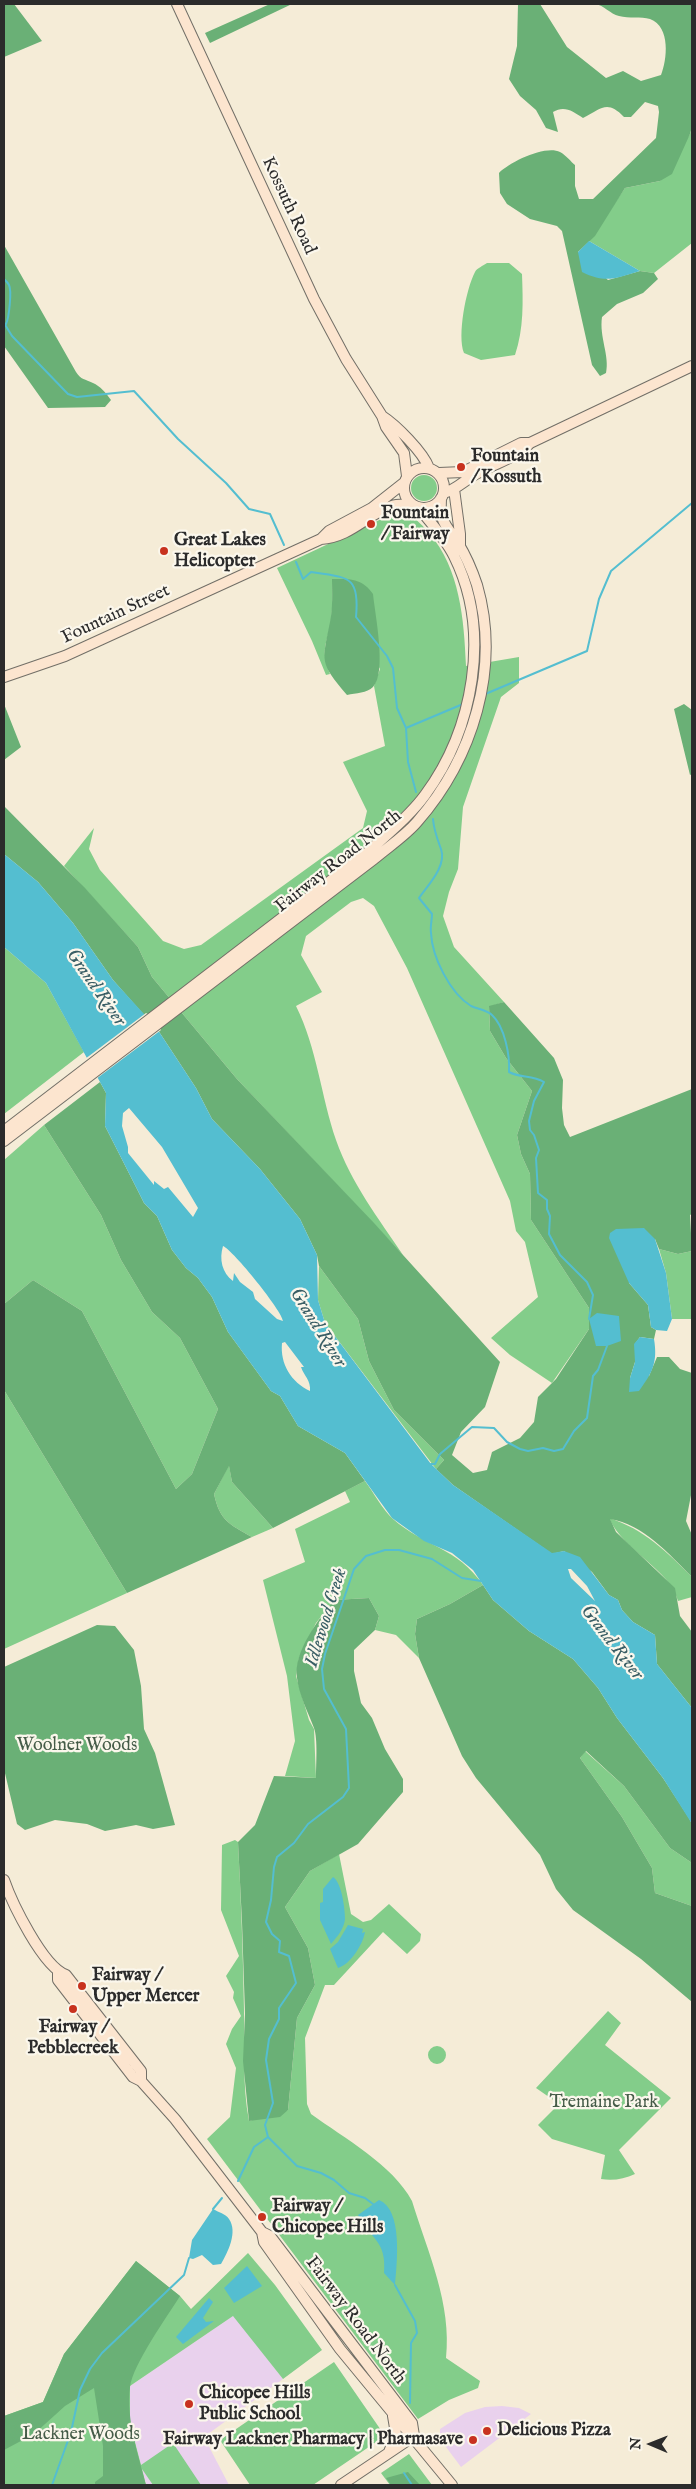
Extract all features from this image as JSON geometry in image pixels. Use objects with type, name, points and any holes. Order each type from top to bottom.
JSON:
[{"type":"main road","name":"Kossuth Road","points":[[177,4],[314,299],[346,359],[382,416],[386,428],[404,453],[406,479]]},
{"type":"main road","points":[[530,443],[521,443],[459,473],[439,473],[429,468],[417,469],[406,479],[404,490],[415,506],[432,507],[446,494],[478,472],[523,450],[530,443],[692,366]]},
{"type":"main road","name":"Kossuth Road","points":[[382,416],[392,423],[426,460],[429,468]]},
{"type":"main road","points":[[439,473],[443,479],[446,494],[460,534],[460,545]]},
{"type":"main road","name":"Fountain Street","points":[[4,677],[65,656],[321,539],[329,532],[372,508],[406,479]]},
{"type":"main road","name":"Fairway Road North","points":[[193,991],[374,859],[416,824],[443,790],[454,770],[476,717],[483,678],[485,643],[477,586],[460,545],[443,518],[446,494]]},
{"type":"main road","name":"Fountain Street","points":[[321,539],[331,538],[392,506],[415,506]]},
{"type":"main road","name":"Fairway Road North","points":[[4,1132],[19,1124],[193,991],[368,852],[408,815],[437,778],[452,751],[470,695],[473,668],[472,621],[468,596],[455,557],[438,530],[415,506]]},
{"type":"main road","name":"Fairway Road North","points":[[4,1140],[19,1124]]},
{"type":"main road","name":"Fairway Road North","points":[[4,1880],[11,1902],[30,1935],[58,1972],[66,1975],[106,2024],[141,2071],[141,2081],[196,2144],[262,2232],[264,2242],[304,2299],[392,2414],[405,2430],[414,2436],[452,2485]]},
{"type":"main road","name":"Fairway Road North","points":[[262,2232],[270,2236],[412,2423],[414,2436]]},
{"type":"main road","points":[[388,2453],[396,2434],[392,2414]]},
{"type":"main road","points":[[341,2485],[414,2436]]},
{"type":"shaded area","name":"Chicopee Hills Public School","points":[[234,2315],[283,2379],[204,2437],[229,2485],[146,2485],[130,2423],[130,2386]]},
{"type":"shaded area","points":[[485,2407],[519,2408],[531,2414],[461,2467],[440,2439],[440,2429],[465,2413]]},
{"type":"green space","points":[[4,4],[14,4],[42,41],[4,57]]},
{"type":"green space","points":[[270,4],[292,4],[210,43],[205,33]]},
{"type":"green space","points":[[518,4],[540,4],[567,47],[606,78],[623,71],[641,81],[661,75],[665,61],[666,44],[661,29],[657,23],[650,19],[619,16],[595,4],[692,4],[692,127],[672,174],[660,181],[625,188],[595,236],[578,252],[608,280],[640,271],[654,273],[658,279],[643,293],[617,304],[602,317],[601,324],[607,367],[606,373],[600,376],[592,365],[562,231],[557,226],[530,219],[507,204],[500,193],[499,173],[511,164],[528,156],[554,150],[560,152],[575,165],[575,186],[579,199],[593,199],[656,138],[658,106],[645,102],[631,117],[624,117],[613,108],[608,107],[599,109],[583,118],[572,111],[561,109],[553,112],[558,132],[546,128],[536,110],[520,96],[509,79],[517,46]]},
{"type":"green space","points":[[692,127],[692,243],[654,273],[640,271],[589,241],[625,188],[660,181],[690,134]]},
{"type":"green space","points":[[4,245],[78,375],[98,386],[111,400],[105,407],[48,408],[4,346]]},
{"type":"green space","points":[[487,263],[509,263],[522,274],[522,315],[515,355],[481,360],[464,353],[462,324],[472,280],[476,271]]},
{"type":"green space","points":[[424,475],[433,479],[437,488],[433,497],[424,501],[415,497],[411,488],[415,479]]},
{"type":"green space","points":[[406,514],[422,525],[448,562],[462,613],[466,666],[519,657],[519,683],[501,697],[463,807],[458,869],[449,892],[443,916],[454,947],[504,1002],[489,1007],[490,1031],[506,1058],[532,1091],[517,1135],[521,1154],[530,1174],[531,1220],[589,1308],[589,1329],[552,1383],[510,1355],[491,1338],[538,1297],[525,1242],[516,1231],[510,1201],[407,968],[374,906],[363,898],[351,902],[306,936],[301,955],[322,992],[296,1006],[309,1038],[331,1123],[342,1156],[366,1200],[403,1255],[237,1079],[152,977],[138,947],[64,866],[94,828],[89,849],[100,870],[163,941],[184,949],[201,945],[363,828],[367,811],[343,762],[385,746],[374,686],[380,669],[332,579],[332,615],[325,647],[325,658],[330,674],[326,675],[277,568],[390,515]]},
{"type":"green space","points":[[332,579],[355,580],[364,585],[373,594],[380,657],[377,680],[371,689],[365,692],[347,695],[327,668],[324,654],[332,611]]},
{"type":"green space","points":[[4,704],[21,747],[4,760]]},
{"type":"green space","points":[[684,704],[692,710],[692,774],[690,775],[674,709]]},
{"type":"green space","points":[[4,806],[85,888],[138,947],[152,977],[237,1079],[374,1223],[500,1362],[485,1407],[461,1432],[452,1455],[473,1473],[487,1470],[492,1452],[520,1438],[534,1422],[538,1397],[556,1379],[589,1329],[589,1308],[531,1220],[530,1174],[521,1154],[517,1135],[532,1091],[506,1058],[490,1031],[489,1006],[504,1002],[554,1058],[563,1080],[562,1108],[564,1125],[570,1137],[692,1089],[692,1214],[690,1215],[692,1251],[678,1254],[659,1249],[655,1239],[629,1283],[648,1305],[651,1327],[656,1330],[654,1339],[640,1337],[635,1344],[635,1362],[630,1378],[649,1376],[657,1357],[669,1357],[680,1369],[692,1373],[692,1490],[686,1521],[692,1535],[692,1577],[665,1550],[644,1533],[622,1522],[610,1519],[616,1532],[675,1588],[680,1616],[692,1632],[692,1708],[657,1664],[655,1635],[633,1622],[622,1610],[618,1600],[609,1595],[592,1572],[564,1551],[552,1554],[453,1485],[436,1469],[444,1460],[394,1410],[369,1361],[358,1319],[319,1266],[317,1255],[300,1219],[260,1169],[212,1119],[196,1088],[150,1018],[144,1015],[113,980],[73,923],[38,882],[4,854]]},
{"type":"green space","points":[[4,947],[46,983],[84,1052],[4,1114]]},
{"type":"green space","points":[[100,1082],[106,1093],[105,1126],[144,1203],[157,1216],[172,1250],[186,1268],[198,1278],[212,1297],[228,1332],[271,1391],[280,1396],[298,1426],[345,1453],[365,1481],[273,1528],[232,1482],[229,1466],[214,1494],[216,1503],[223,1516],[231,1525],[252,1537],[127,1593],[4,1390],[4,1304],[33,1280],[82,1311],[176,1489],[192,1474],[218,1409],[180,1338],[152,1312],[121,1260],[101,1215],[44,1125]]},
{"type":"green space","points":[[44,1125],[101,1215],[121,1260],[152,1312],[180,1338],[218,1409],[192,1474],[176,1489],[82,1311],[33,1280],[4,1304],[4,1160]]},
{"type":"green space","points":[[659,1249],[678,1254],[692,1251],[692,1319],[672,1319],[666,1273]]},
{"type":"green space","points":[[319,1266],[358,1319],[369,1361],[394,1410],[444,1460],[436,1469],[325,1323],[318,1300]]},
{"type":"green space","points":[[4,1390],[127,1593],[4,1649]]},
{"type":"green space","points":[[229,1465],[232,1482],[273,1528],[252,1537],[231,1525],[223,1516],[216,1503],[214,1494]]},
{"type":"green space","points":[[365,1481],[393,1519],[417,1536],[452,1555],[473,1572],[483,1585],[450,1604],[417,1619],[415,1634],[419,1658],[396,1635],[375,1630],[379,1616],[369,1598],[334,1600],[316,1623],[299,1658],[296,1676],[309,1720],[314,1729],[316,1778],[285,1776],[295,1741],[287,1676],[263,1580],[305,1562],[295,1529],[350,1502],[345,1491]]},
{"type":"green space","points":[[609,1518],[633,1528],[654,1542],[692,1577],[692,1597],[678,1601],[666,1579],[625,1541]]},
{"type":"green space","points":[[483,1585],[493,1600],[529,1631],[573,1659],[598,1688],[617,1718],[663,1778],[689,1818],[692,1824],[692,1863],[670,1848],[624,1786],[586,1751],[580,1758],[622,1817],[652,1868],[655,1893],[692,1906],[692,2002],[641,1959],[573,1910],[556,1889],[540,1855],[476,1778],[462,1756],[419,1658],[415,1634],[417,1619],[450,1604]]},
{"type":"green space","points":[[369,1598],[379,1616],[375,1630],[354,1650],[354,1671],[361,1703],[372,1718],[385,1749],[403,1779],[403,1792],[358,1844],[310,1871],[285,1907],[308,1948],[315,1985],[297,2018],[288,2110],[280,2117],[249,2121],[243,2061],[245,2014],[238,1842],[255,1825],[274,1776],[316,1778],[315,1733],[298,1684],[297,1668],[299,1658],[308,1636],[334,1600]]},
{"type":"green space","name":"Woolner Woods","points":[[97,1625],[115,1626],[134,1650],[141,1686],[144,1729],[155,1753],[175,1825],[153,1829],[136,1825],[105,1831],[87,1824],[55,1820],[25,1830],[17,1824],[4,1769],[4,1667]]},
{"type":"green space","points":[[585,1751],[624,1786],[670,1848],[692,1863],[692,1906],[655,1893],[652,1868],[622,1817],[580,1758]]},
{"type":"green space","points":[[235,1840],[238,1842],[245,2079],[249,2121],[288,2110],[297,2018],[315,1985],[308,1948],[285,1907],[310,1871],[339,1854],[351,1914],[363,1922],[371,1920],[389,1904],[421,1934],[420,1941],[407,1954],[383,1932],[334,1985],[325,1985],[305,2038],[307,2104],[311,2114],[367,2153],[404,2188],[412,2201],[442,2298],[447,2338],[446,2358],[480,2381],[478,2388],[449,2400],[418,2419],[207,2139],[230,2117],[236,2068],[226,2044],[232,2029],[241,2016],[233,1998],[234,1992],[226,1976],[239,1956],[221,1910],[222,1845]]},
{"type":"green space","name":"Tremaine Park","points":[[608,2011],[621,2023],[605,2045],[671,2098],[619,2150],[635,2174],[610,2180],[601,2179],[605,2155],[552,2139],[538,2125],[559,2104],[536,2088]]},
{"type":"green space","points":[[437,2046],[443,2049],[446,2055],[443,2061],[437,2064],[431,2061],[428,2055],[431,2049]]},
{"type":"green space","name":"Lackner Woods","points":[[248,2253],[275,2285],[322,2350],[283,2379],[233,2316],[130,2386],[130,2423],[141,2465],[173,2443],[201,2485],[153,2485],[142,2469],[146,2485],[4,2485],[4,2416],[43,2402],[64,2354],[136,2261],[180,2296],[191,2309]]},
{"type":"green space","name":"Lackner Woods","points":[[136,2261],[180,2296],[137,2366],[130,2387],[131,2424],[146,2485],[95,2485],[95,2482],[103,2476],[103,2446],[94,2388],[65,2406],[34,2434],[4,2450],[4,2416],[43,2402],[64,2354]]},
{"type":"green space","points":[[334,2362],[385,2436],[313,2485],[250,2485],[220,2440]]},
{"type":"green space","points":[[409,2454],[432,2485],[390,2485],[381,2473]]},
{"type":"green space","points":[[408,2472],[420,2485],[391,2485],[386,2478]]},
{"type":"water","points":[[589,241],[640,271],[611,279],[598,278],[582,272],[578,252]]},
{"type":"water","name":"Grand River","points":[[4,854],[38,882],[73,923],[113,980],[144,1014],[150,1018],[196,1088],[212,1119],[260,1169],[300,1219],[317,1255],[318,1300],[325,1323],[431,1464],[453,1485],[552,1553],[564,1551],[580,1557],[609,1595],[618,1600],[622,1610],[633,1622],[655,1635],[657,1664],[692,1708],[692,1824],[663,1778],[617,1718],[598,1688],[573,1659],[529,1631],[493,1600],[473,1570],[452,1553],[424,1541],[392,1518],[345,1453],[298,1426],[280,1396],[271,1391],[228,1332],[212,1297],[198,1278],[186,1268],[172,1250],[157,1216],[144,1203],[105,1126],[106,1093],[46,983],[4,947]],"holes":[[[129,1108],[162,1147],[198,1208],[193,1217],[168,1187],[164,1189],[154,1181],[154,1185],[128,1153],[122,1126],[123,1113]],[[223,1246],[246,1269],[267,1294],[283,1321],[277,1319],[255,1299],[253,1292],[240,1282],[234,1273],[233,1281],[229,1278],[222,1265]],[[285,1342],[304,1367],[301,1367],[308,1381],[310,1391],[297,1383],[288,1372],[283,1358],[282,1343]],[[568,1569],[571,1569],[587,1586],[595,1601],[571,1578]]]},
{"type":"water","points":[[644,1228],[655,1239],[666,1273],[672,1319],[667,1331],[656,1330],[651,1327],[648,1305],[629,1283],[609,1238],[610,1233],[616,1229]]},
{"type":"water","points":[[597,1313],[619,1316],[621,1341],[607,1346],[596,1346],[589,1319]]},
{"type":"water","points":[[640,1337],[654,1339],[655,1355],[653,1367],[639,1391],[629,1392],[630,1378],[635,1362],[634,1344]]},
{"type":"water","points":[[333,1877],[341,1890],[345,1919],[342,1929],[331,1944],[320,1920],[320,1903],[323,1902],[323,1889]]},
{"type":"water","points":[[348,1925],[363,1929],[362,1933],[365,1932],[356,1953],[343,1966],[338,1968],[330,1949],[338,1942]]},
{"type":"water","points":[[379,2200],[387,2206],[392,2214],[395,2225],[397,2251],[395,2285],[384,2273],[383,2253],[380,2246],[358,2215]]},
{"type":"water","points":[[213,2209],[228,2217],[233,2230],[231,2242],[224,2259],[221,2264],[213,2265],[202,2255],[193,2259],[189,2258],[192,2240]]},
{"type":"water","points":[[247,2266],[262,2286],[234,2303],[224,2288]]},
{"type":"water","points":[[209,2298],[213,2302],[203,2318],[206,2322],[214,2321],[183,2344],[176,2337]]},
{"type":"pier","points":[[146,1013],[152,1016],[161,1030],[96,1079],[85,1059]]},
{"type":"waterway","points":[[4,279],[9,285],[10,293],[6,324]]},
{"type":"waterway","points":[[4,323],[12,336],[68,394],[77,397],[134,391],[178,439],[226,483],[249,509],[270,514],[284,545]]},
{"type":"waterway","points":[[483,695],[587,651],[599,599],[611,571],[692,503]]},
{"type":"waterway","points":[[296,562],[303,579],[311,572],[342,578],[353,585],[357,603],[356,617],[387,656],[393,668],[397,708],[406,728],[408,762],[416,792]]},
{"type":"waterway","points":[[406,728],[463,704]]},
{"type":"waterway","points":[[433,819],[441,849],[441,862],[436,875],[419,898],[432,914],[431,931],[435,953],[449,984],[463,1000],[471,1006],[487,1012],[497,1020],[506,1042],[509,1072],[544,1082],[534,1101],[529,1121],[530,1130],[534,1135],[539,1150],[536,1158],[538,1193],[547,1200],[547,1209],[550,1216],[549,1234],[560,1255],[587,1282],[593,1295],[589,1319]]},
{"type":"waterway","points":[[431,1464],[435,1464],[440,1454],[472,1427],[494,1428],[507,1442],[528,1451],[543,1448],[554,1451],[563,1449],[574,1431],[587,1418],[593,1376],[598,1370],[607,1346]]},
{"type":"waterway","name":"Idlewood Creek","points":[[373,2204],[365,2198],[349,2193],[334,2180],[321,2173],[297,2166],[268,2137],[265,2125],[273,2103],[266,2060],[269,2039],[279,2019],[279,2008],[296,1983],[289,1956],[279,1952],[280,1941],[272,1934],[266,1922],[271,1900],[274,1867],[277,1857],[294,1843],[308,1824],[343,1797],[349,1788],[346,1729],[324,1689],[322,1669],[325,1654],[354,1569],[366,1556],[385,1550],[399,1550],[432,1559],[462,1578],[481,1581]]},
{"type":"waterway","points":[[238,2181],[254,2147],[268,2137]]},
{"type":"waterway","points":[[213,2209],[222,2198]]},
{"type":"waterway","points":[[52,2485],[71,2432],[80,2390],[90,2369],[102,2353],[184,2275],[189,2258]]},
{"type":"waterway","name":"Idlewood Creek","points":[[395,2285],[415,2321],[417,2333],[411,2343],[410,2403]]},
{"type":"waterway","name":"Idlewood Creek","points":[[404,2473],[412,2485]]},
{"type":"place","name":"Fountain / Kossuth","points":[[461,467]]},
{"type":"place","name":"Fountain / Fairway","points":[[371,524]]},
{"type":"place","name":"Great Lakes Helicopter","points":[[164,551]]},
{"type":"place","name":"Fairway / Upper Mercer","points":[[82,1986]]},
{"type":"place","name":"Fairway / Pebblecreek","points":[[73,2009]]},
{"type":"place","name":"Fairway / Chicopee Hills","points":[[262,2217]]},
{"type":"place","name":"Chicopee Hills Public School","points":[[189,2404]]},
{"type":"place","name":"Delicious Pizza","points":[[487,2431]]},
{"type":"place","name":"Fairway Lackner Pharmacy | Pharmasave","points":[[473,2440]]}]
